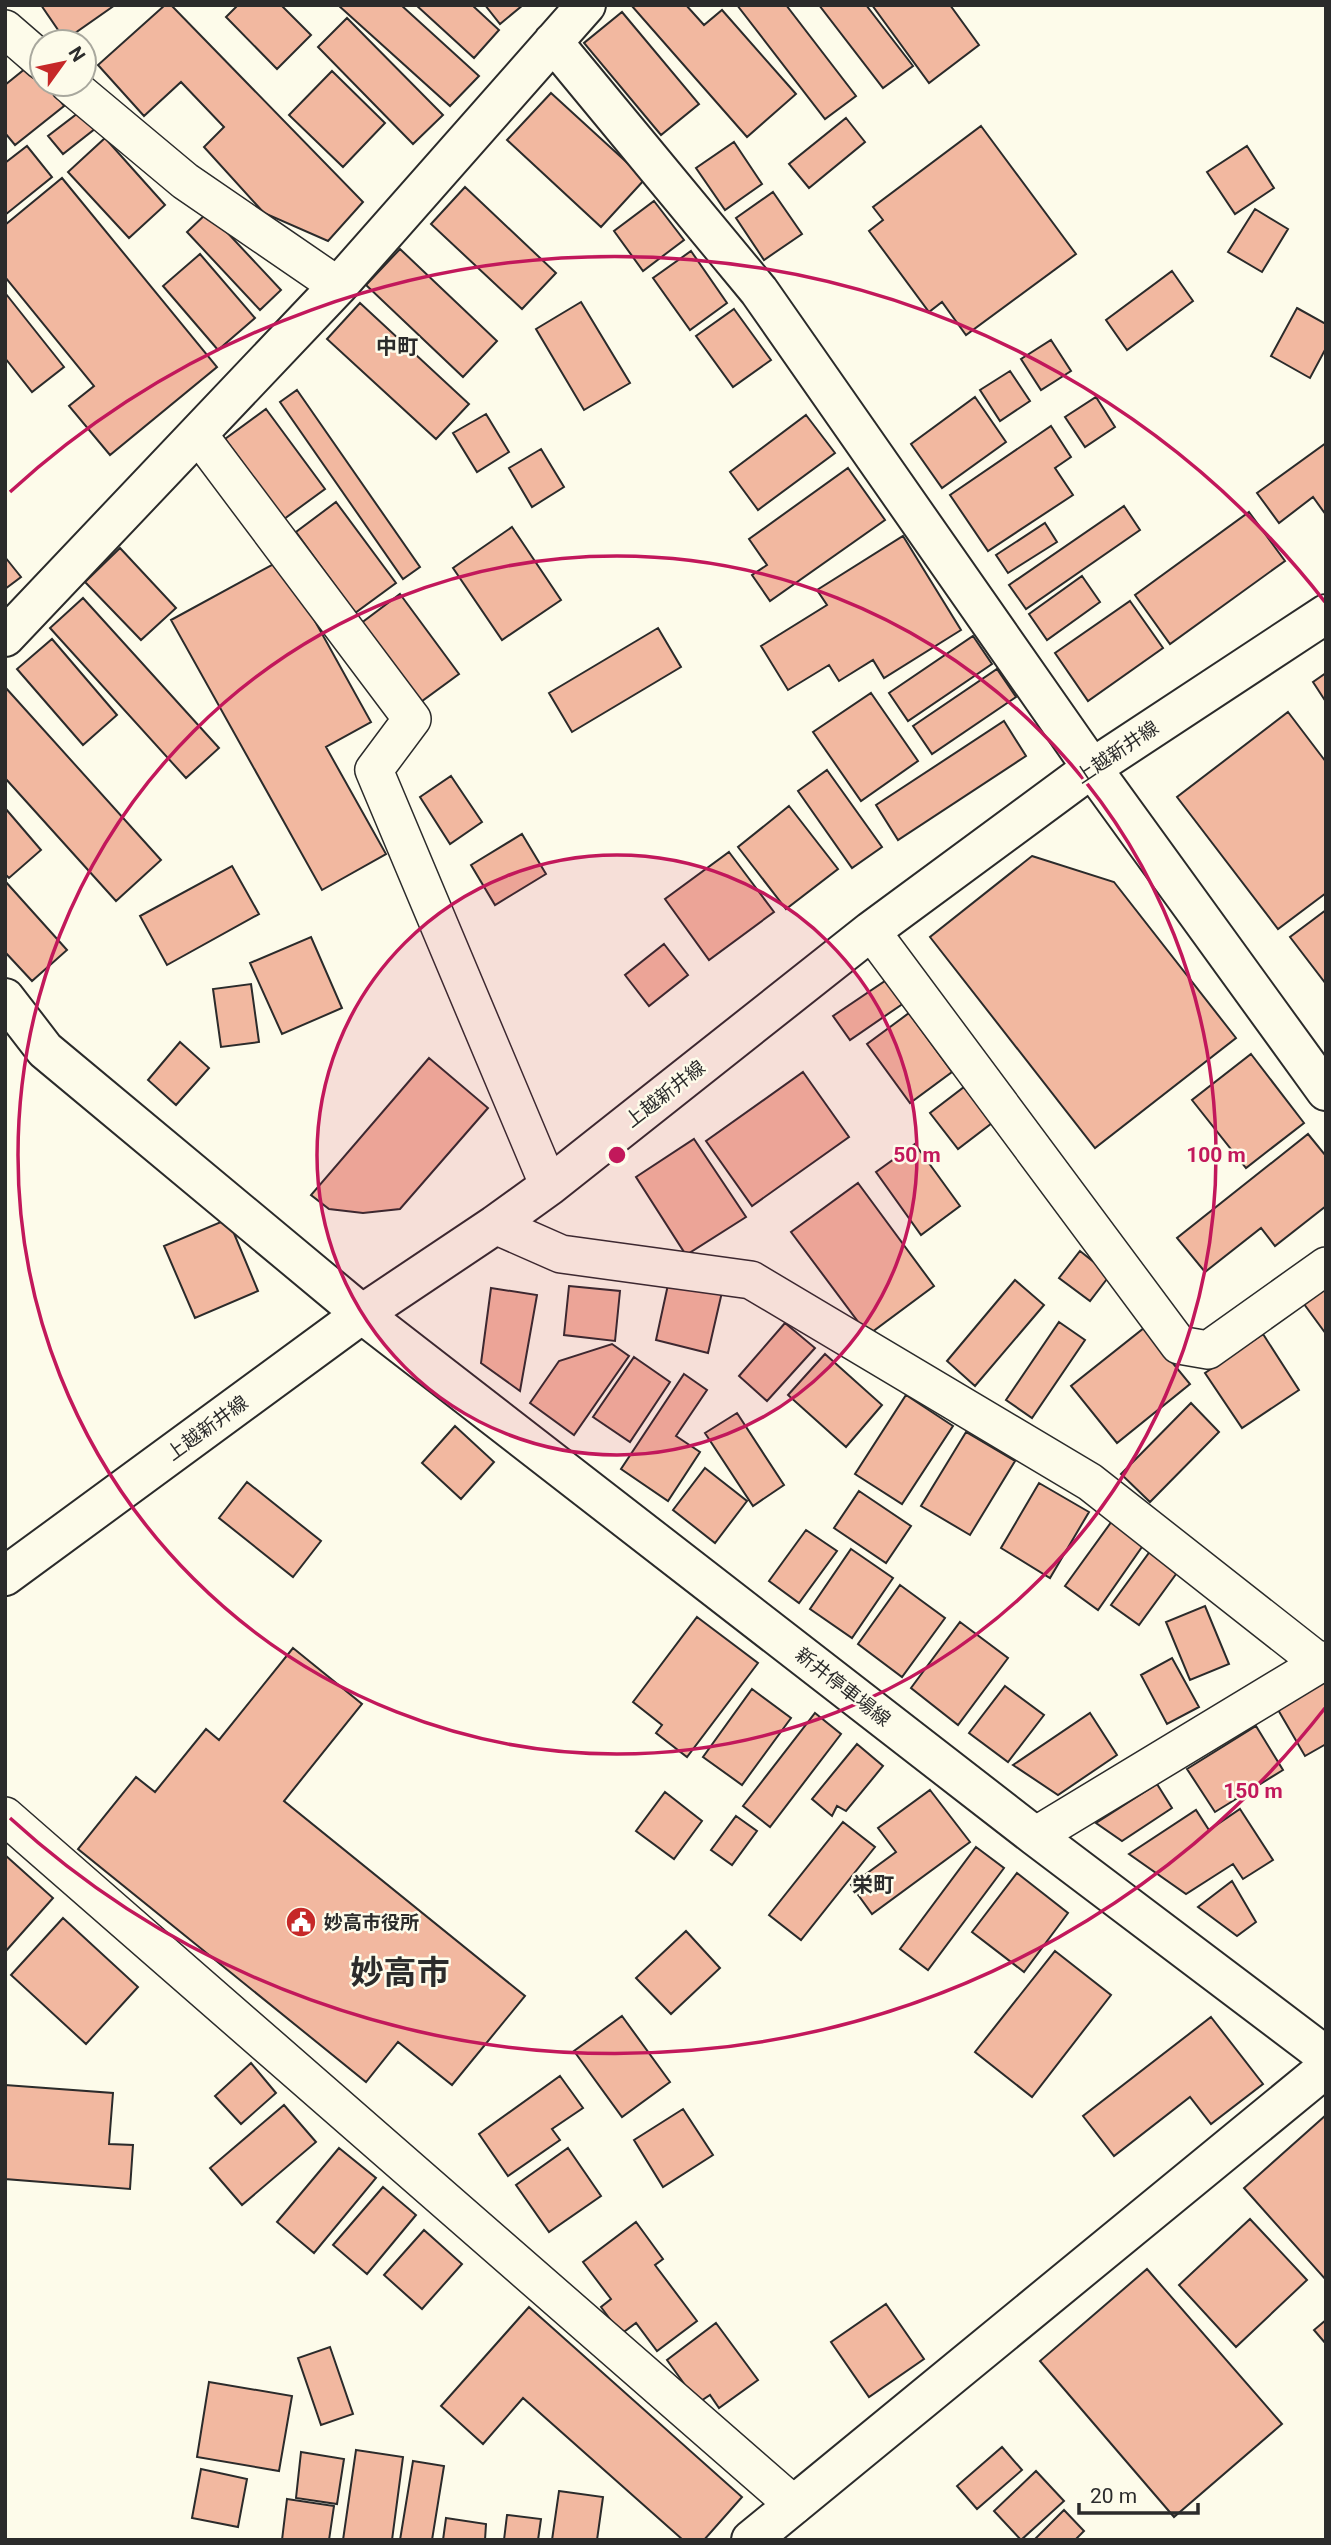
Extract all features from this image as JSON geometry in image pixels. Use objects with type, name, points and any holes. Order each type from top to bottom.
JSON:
[{"type":"street","points":[[5,637],[338,285],[586,5]]},
{"type":"street","points":[[553,42],[759,291],[1092,768],[1326,1091]]},
{"type":"street","points":[[86,98],[185,181],[338,285]]},
{"type":"street","points":[[198,434],[412,719],[374,770],[548,1185]]},
{"type":"street","name":"上越新井線","points":[[5,1576],[362,1314],[495,1225],[871,931],[1092,768],[1326,614]]},
{"type":"street","points":[[871,931],[1178,1345],[1208,1350],[1326,1266]]},
{"type":"street","name":"新井停車場線","points":[[5,998],[45,1050],[362,1314],[1035,1836],[1326,2056]]},
{"type":"street","points":[[495,1225],[561,1254],[751,1280],[1090,1482],[1323,1662],[1035,1836]]},
{"type":"street","points":[[5,1816],[794,2505]]},
{"type":"street","points":[[751,2540],[1326,2067]]},
{"type":"building","points":[[41,5],[115,5],[82,28],[57,28]]},
{"type":"building","points":[[165,5],[171,5],[363,202],[328,241],[264,213],[204,147],[224,127],[181,82],[144,116],[98,65]]},
{"type":"building","points":[[238,5],[281,5],[311,35],[277,69],[226,17]]},
{"type":"building","points":[[338,5],[401,5],[479,76],[450,106]]},
{"type":"building","points":[[416,5],[472,5],[499,30],[474,58]]},
{"type":"building","points":[[485,5],[523,5],[500,24]]},
{"type":"building","points":[[631,5],[686,5],[704,25],[722,10],[796,94],[747,137]]},
{"type":"building","points":[[737,5],[786,5],[856,96],[825,119]]},
{"type":"building","points":[[819,5],[866,5],[913,66],[883,88]]},
{"type":"building","points":[[872,5],[950,5],[979,45],[929,83]]},
{"type":"building","points":[[622,12],[699,104],[661,135],[584,43]]},
{"type":"building","points":[[347,18],[443,115],[413,144],[318,47]]},
{"type":"building","points":[[28,66],[28,98],[58,98],[64,106],[15,145],[5,133],[5,85]]},
{"type":"building","points":[[332,71],[385,123],[343,167],[289,115]]},
{"type":"building","points":[[551,93],[645,179],[601,227],[507,140]]},
{"type":"building","points":[[82,110],[96,128],[63,154],[48,136]]},
{"type":"building","points":[[846,118],[865,142],[809,188],[789,164]]},
{"type":"building","points":[[981,126],[1076,254],[966,335],[942,302],[929,312],[869,231],[883,220],[873,207]]},
{"type":"building","points":[[105,138],[165,205],[129,238],[68,172]]},
{"type":"building","points":[[734,142],[762,184],[725,210],[696,168]]},
{"type":"building","points":[[27,146],[52,177],[5,215],[5,163]]},
{"type":"building","points":[[1247,146],[1274,188],[1235,214],[1207,172]]},
{"type":"building","points":[[62,178],[217,367],[110,455],[69,406],[94,386],[5,277],[5,225]]},
{"type":"building","points":[[465,187],[556,273],[522,309],[431,224]]},
{"type":"building","points":[[773,192],[802,234],[764,260],[736,218]]},
{"type":"building","points":[[654,201],[684,240],[643,271],[614,231]]},
{"type":"building","points":[[1255,209],[1288,229],[1262,272],[1228,252]]},
{"type":"building","points":[[208,212],[281,290],[260,310],[187,232]]},
{"type":"building","points":[[400,249],[497,341],[463,377],[366,285]]},
{"type":"building","points":[[691,251],[727,303],[690,330],[653,278]]},
{"type":"building","points":[[200,254],[255,318],[218,350],[163,286]]},
{"type":"building","points":[[1172,271],[1193,301],[1127,350],[1106,320]]},
{"type":"building","points":[[6,294],[64,367],[32,392],[5,358]]},
{"type":"building","points":[[581,302],[630,383],[584,410],[536,329]]},
{"type":"building","points":[[360,303],[469,404],[436,439],[327,339]]},
{"type":"building","points":[[1297,308],[1326,324],[1326,348],[1310,378],[1271,356]]},
{"type":"building","points":[[734,309],[771,360],[733,387],[696,336]]},
{"type":"building","points":[[1051,340],[1071,371],[1041,390],[1021,359]]},
{"type":"building","points":[[1010,371],[1030,401],[1000,421],[980,390]]},
{"type":"building","points":[[297,390],[420,567],[403,579],[280,402]]},
{"type":"building","points":[[975,397],[1006,442],[942,488],[911,444]]},
{"type":"building","points":[[1096,397],[1115,427],[1085,447],[1065,417]]},
{"type":"building","points":[[266,409],[325,489],[284,519],[225,439]]},
{"type":"building","points":[[486,414],[509,452],[477,472],[453,433]]},
{"type":"building","points":[[806,415],[835,453],[758,510],[730,472]]},
{"type":"building","points":[[1051,426],[1071,457],[1055,468],[1073,495],[988,551],[950,495]]},
{"type":"building","points":[[1326,443],[1326,515],[1313,497],[1279,523],[1257,493]]},
{"type":"building","points":[[541,449],[564,487],[532,507],[509,468]]},
{"type":"building","points":[[848,468],[885,520],[770,601],[752,575],[767,565],[749,539]]},
{"type":"building","points":[[336,502],[396,583],[355,613],[296,532]]},
{"type":"building","points":[[1124,506],[1140,530],[1026,609],[1009,585]]},
{"type":"building","points":[[1249,512],[1285,561],[1170,644],[1135,595]]},
{"type":"building","points":[[1045,523],[1057,542],[1008,573],[996,555]]},
{"type":"building","points":[[512,527],[561,600],[502,640],[453,568]]},
{"type":"building","points":[[903,536],[961,630],[884,678],[873,660],[839,681],[829,665],[788,690],[761,646],[827,605],[817,590]]},
{"type":"building","points":[[120,548],[176,608],[141,640],[85,582]]},
{"type":"building","points":[[5,557],[21,577],[5,589]]},
{"type":"building","points":[[281,560],[371,722],[326,747],[386,854],[322,890],[171,620]]},
{"type":"building","points":[[1082,576],[1100,602],[1047,640],[1029,614]]},
{"type":"building","points":[[400,594],[459,674],[418,704],[360,624]]},
{"type":"building","points":[[83,598],[219,748],[186,778],[50,628]]},
{"type":"building","points":[[1130,601],[1163,648],[1088,701],[1055,653]]},
{"type":"building","points":[[658,628],[681,667],[572,732],[549,693]]},
{"type":"building","points":[[973,636],[992,664],[908,721],[889,693]]},
{"type":"building","points":[[52,639],[117,715],[83,745],[17,669]]},
{"type":"building","points":[[997,669],[1016,697],[932,754],[913,726]]},
{"type":"building","points":[[1326,673],[1326,702],[1313,682]]},
{"type":"building","points":[[5,687],[161,860],[116,901],[5,778]]},
{"type":"building","points":[[871,693],[918,761],[861,801],[813,732]]},
{"type":"building","points":[[1288,712],[1326,762],[1326,893],[1278,929],[1177,797]]},
{"type":"building","points":[[1004,721],[1026,756],[898,840],[876,805]]},
{"type":"building","points":[[827,770],[882,847],[852,868],[798,791]]},
{"type":"building","points":[[451,776],[482,822],[450,844],[420,797]]},
{"type":"building","points":[[789,806],[838,869],[786,909],[738,847]]},
{"type":"building","points":[[5,808],[41,850],[9,878],[5,874]]},
{"type":"building","points":[[522,834],[546,874],[495,905],[471,865]]},
{"type":"building","points":[[729,852],[774,912],[709,960],[665,899]]},
{"type":"building","points":[[1032,856],[1114,882],[1236,1038],[1095,1148],[930,937]]},
{"type":"building","points":[[232,866],[259,914],[167,965],[140,916]]},
{"type":"building","points":[[5,881],[67,950],[32,981],[5,952]]},
{"type":"building","points":[[1326,910],[1326,984],[1290,937]]},
{"type":"building","points":[[311,937],[342,1008],[282,1034],[250,963]]},
{"type":"building","points":[[664,944],[688,975],[649,1006],[625,975]]},
{"type":"building","points":[[888,979],[904,1003],[850,1040],[833,1016]]},
{"type":"building","points":[[251,984],[259,1042],[221,1047],[213,989]]},
{"type":"building","points":[[909,1013],[952,1072],[910,1103],[867,1044]]},
{"type":"building","points":[[180,1042],[209,1068],[176,1105],[148,1080]]},
{"type":"building","points":[[1251,1054],[1304,1123],[1246,1168],[1192,1100]]},
{"type":"building","points":[[429,1058],[488,1108],[400,1209],[363,1213],[329,1209],[311,1195]]},
{"type":"building","points":[[803,1072],[849,1137],[752,1206],[706,1141]]},
{"type":"building","points":[[964,1087],[992,1123],[958,1149],[930,1113]]},
{"type":"building","points":[[1308,1134],[1326,1156],[1326,1206],[1275,1246],[1261,1228],[1205,1272],[1177,1238]]},
{"type":"building","points":[[694,1139],[746,1217],[686,1255],[636,1177]]},
{"type":"building","points":[[915,1144],[960,1206],[921,1235],[876,1172]]},
{"type":"building","points":[[858,1183],[934,1286],[868,1335],[791,1232]]},
{"type":"building","points":[[228,1219],[258,1291],[195,1318],[164,1246]]},
{"type":"building","points":[[1080,1251],[1110,1275],[1090,1301],[1059,1278]]},
{"type":"building","points":[[669,1280],[722,1292],[708,1353],[656,1340]]},
{"type":"building","points":[[1015,1280],[1044,1305],[975,1386],[947,1361]]},
{"type":"building","points":[[569,1286],[620,1291],[615,1341],[564,1335]]},
{"type":"building","points":[[491,1288],[537,1295],[520,1391],[481,1363]]},
{"type":"building","points":[[1326,1288],[1326,1334],[1304,1304]]},
{"type":"building","points":[[1059,1322],[1085,1340],[1032,1418],[1006,1400]]},
{"type":"building","points":[[785,1323],[815,1348],[767,1401],[739,1376]]},
{"type":"building","points":[[1144,1328],[1190,1384],[1117,1443],[1071,1386]]},
{"type":"building","points":[[1263,1334],[1299,1390],[1242,1428],[1205,1373]]},
{"type":"building","points":[[612,1344],[629,1356],[574,1435],[530,1403],[559,1361]]},
{"type":"building","points":[[825,1354],[882,1405],[846,1447],[788,1395]]},
{"type":"building","points":[[634,1357],[670,1382],[630,1442],[593,1417]]},
{"type":"building","points":[[684,1374],[707,1390],[676,1436],[700,1452],[668,1501],[621,1469]]},
{"type":"building","points":[[906,1395],[953,1426],[902,1504],[855,1474]]},
{"type":"building","points":[[1191,1403],[1219,1432],[1150,1502],[1121,1474]]},
{"type":"building","points":[[737,1413],[784,1485],[753,1506],[705,1433]]},
{"type":"building","points":[[455,1426],[494,1462],[461,1499],[422,1463]]},
{"type":"building","points":[[966,1432],[1015,1461],[970,1535],[921,1506]]},
{"type":"building","points":[[705,1468],[747,1501],[715,1543],[673,1510]]},
{"type":"building","points":[[247,1482],[321,1541],[293,1577],[219,1518]]},
{"type":"building","points":[[1039,1483],[1089,1512],[1050,1578],[1001,1548]]},
{"type":"building","points":[[859,1491],[911,1526],[886,1563],[834,1528]]},
{"type":"building","points":[[1112,1521],[1144,1544],[1098,1610],[1065,1586]]},
{"type":"building","points":[[806,1530],[837,1551],[799,1603],[769,1581]]},
{"type":"building","points":[[851,1549],[893,1578],[852,1638],[810,1609]]},
{"type":"building","points":[[1151,1550],[1179,1570],[1139,1625],[1111,1605]]},
{"type":"building","points":[[900,1585],[945,1618],[902,1677],[858,1644]]},
{"type":"building","points":[[1205,1606],[1229,1664],[1190,1680],[1166,1622]]},
{"type":"building","points":[[697,1617],[758,1663],[687,1757],[656,1733],[662,1725],[633,1702]]},
{"type":"building","points":[[960,1622],[1008,1658],[958,1725],[911,1688]]},
{"type":"building","name":"妙高市役所","points":[[293,1648],[362,1704],[284,1801],[525,1996],[452,2085],[398,2042],[366,2082],[78,1849],[136,1777],[155,1792],[206,1729],[219,1740]]},
{"type":"building","points":[[1172,1658],[1199,1707],[1167,1724],[1141,1675]]},
{"type":"building","points":[[1326,1679],[1326,1744],[1305,1756],[1277,1708]]},
{"type":"building","points":[[1005,1686],[1044,1715],[1008,1762],[969,1733]]},
{"type":"building","points":[[752,1689],[791,1718],[742,1785],[703,1757]]},
{"type":"building","points":[[815,1713],[841,1734],[770,1827],[743,1806]]},
{"type":"building","points":[[1090,1713],[1117,1755],[1058,1795],[1013,1765]]},
{"type":"building","points":[[1256,1726],[1283,1770],[1215,1812],[1187,1769]]},
{"type":"building","points":[[857,1744],[883,1766],[846,1811],[837,1806],[832,1816],[812,1799]]},
{"type":"building","points":[[1157,1784],[1172,1808],[1122,1841],[1096,1823]]},
{"type":"building","points":[[930,1790],[970,1842],[872,1914],[851,1885],[896,1852],[878,1828]]},
{"type":"building","points":[[665,1792],[702,1821],[674,1859],[636,1831]]},
{"type":"building","points":[[1240,1809],[1273,1860],[1243,1879],[1233,1864],[1186,1894],[1129,1854],[1196,1810],[1209,1830]]},
{"type":"building","points":[[736,1816],[757,1831],[732,1865],[711,1850]]},
{"type":"building","points":[[843,1822],[875,1847],[801,1940],[769,1915]]},
{"type":"building","points":[[976,1847],[1004,1868],[928,1970],[900,1949]]},
{"type":"building","points":[[5,1855],[53,1898],[5,1952]]},
{"type":"building","points":[[1017,1873],[1068,1913],[1024,1972],[972,1932]]},
{"type":"building","points":[[1232,1881],[1256,1922],[1237,1936],[1198,1907]]},
{"type":"building","points":[[63,1918],[138,1987],[86,2044],[11,1975]]},
{"type":"building","points":[[686,1931],[720,1968],[671,2014],[636,1978]]},
{"type":"building","points":[[1055,1951],[1111,1995],[1032,2097],[975,2052]]},
{"type":"building","points":[[622,2016],[670,2082],[622,2117],[574,2051]]},
{"type":"building","points":[[1211,2017],[1263,2084],[1211,2124],[1190,2097],[1114,2156],[1083,2116]]},
{"type":"building","points":[[251,2063],[276,2093],[241,2124],[215,2096]]},
{"type":"building","points":[[560,2076],[583,2108],[552,2129],[560,2140],[508,2176],[479,2134]]},
{"type":"building","points":[[5,2085],[113,2093],[109,2144],[133,2145],[130,2189],[5,2179]]},
{"type":"building","points":[[284,2105],[316,2142],[242,2205],[210,2168]]},
{"type":"building","points":[[683,2109],[713,2155],[663,2187],[634,2140]]},
{"type":"building","points":[[1326,2115],[1326,2280],[1244,2188]]},
{"type":"building","points":[[339,2148],[376,2178],[314,2253],[277,2222]]},
{"type":"building","points":[[568,2148],[601,2196],[549,2232],[516,2185]]},
{"type":"building","points":[[383,2187],[416,2215],[367,2274],[333,2245]]},
{"type":"building","points":[[1250,2219],[1307,2280],[1236,2347],[1179,2285]]},
{"type":"building","points":[[636,2222],[663,2259],[655,2265],[697,2321],[657,2351],[636,2323],[621,2334],[601,2307],[611,2299],[583,2262]]},
{"type":"building","points":[[424,2230],[462,2264],[422,2309],[384,2275]]},
{"type":"building","points":[[1147,2269],[1282,2424],[1174,2517],[1040,2361]]},
{"type":"building","points":[[886,2304],[924,2359],[869,2397],[831,2342]]},
{"type":"building","points":[[529,2307],[742,2497],[704,2540],[683,2540],[523,2398],[483,2444],[441,2406]]},
{"type":"building","points":[[1326,2320],[1326,2344],[1314,2330]]},
{"type":"building","points":[[716,2323],[758,2380],[719,2408],[710,2395],[698,2403],[667,2360]]},
{"type":"building","points":[[330,2347],[353,2414],[321,2425],[298,2358]]},
{"type":"building","points":[[209,2382],[292,2396],[279,2471],[197,2457]]},
{"type":"building","points":[[1002,2447],[1022,2470],[977,2509],[957,2486]]},
{"type":"building","points":[[356,2450],[403,2457],[392,2540],[343,2540]]},
{"type":"building","points":[[301,2452],[344,2459],[337,2504],[296,2498]]},
{"type":"building","points":[[413,2461],[444,2466],[432,2540],[400,2540]]},
{"type":"building","points":[[201,2469],[247,2479],[238,2527],[192,2518]]},
{"type":"building","points":[[1036,2471],[1064,2501],[1021,2540],[994,2511]]},
{"type":"building","points":[[559,2491],[603,2497],[597,2540],[552,2540]]},
{"type":"building","points":[[287,2499],[334,2506],[329,2540],[282,2540]]},
{"type":"building","points":[[1064,2510],[1084,2531],[1075,2540],[1034,2540]]},
{"type":"building","points":[[507,2515],[541,2519],[538,2540],[504,2540]]},
{"type":"building","points":[[446,2518],[486,2524],[485,2540],[443,2540]]},
{"type":"place","name":"妙高市役所","points":[[301,1922]]},
{"type":"district","name":"中町","points":[[397,347]]},
{"type":"district","name":"栄町","points":[[873,1885]]},
{"type":"district","name":"妙高市","points":[[400,1972]]}]
